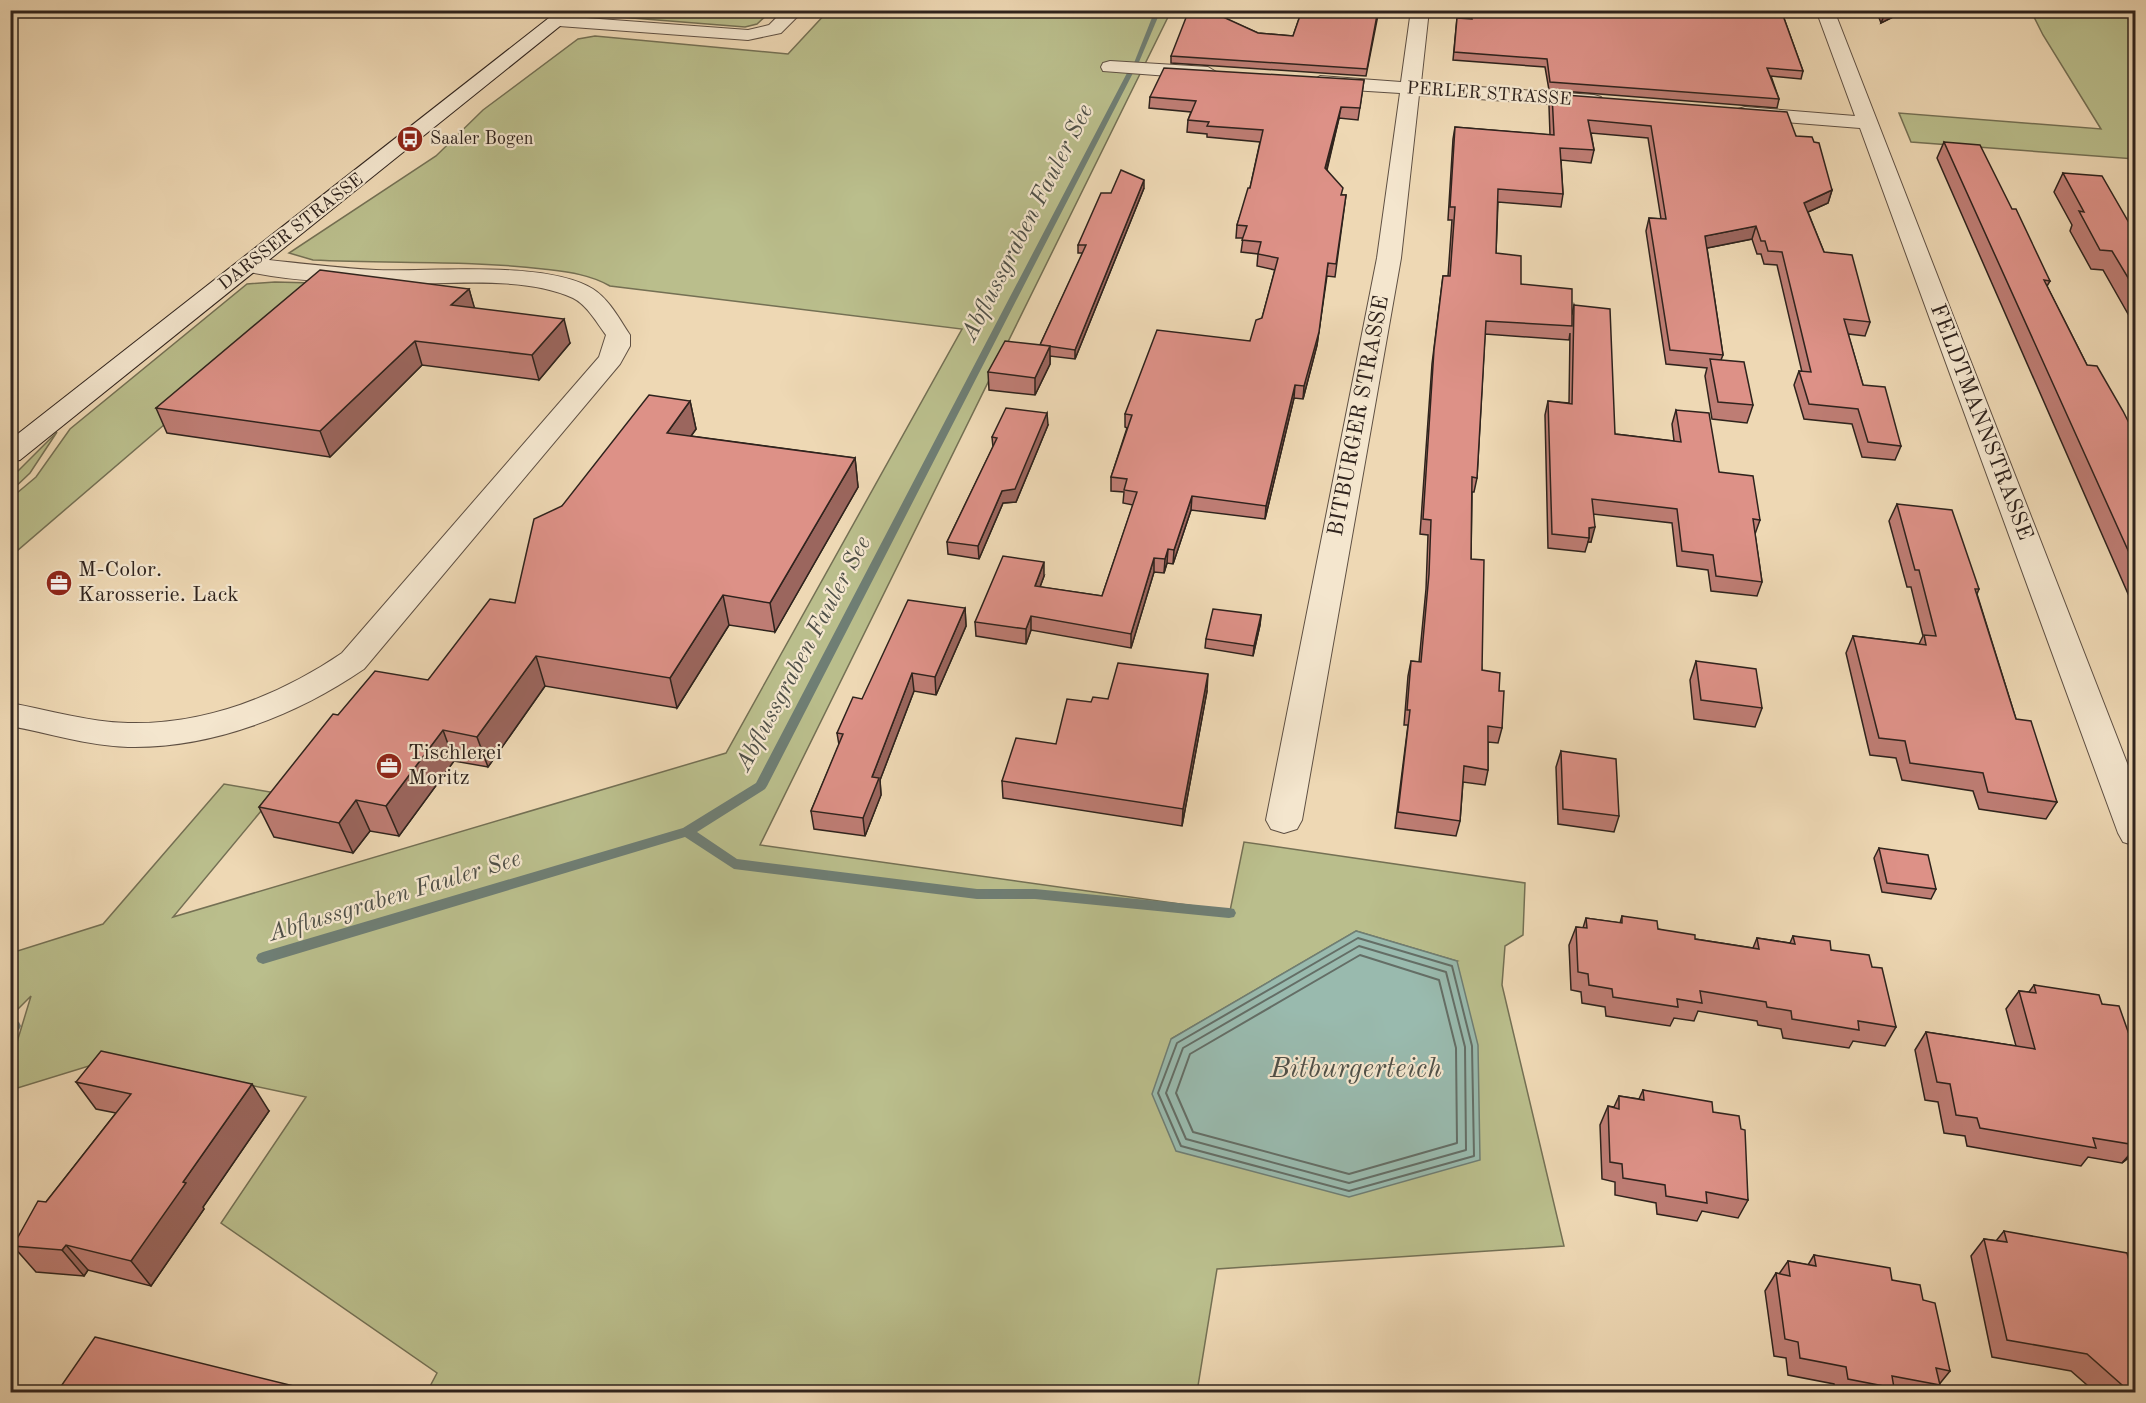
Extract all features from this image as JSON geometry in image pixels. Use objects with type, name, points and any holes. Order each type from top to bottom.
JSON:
[{"type":"street","points":[[565,16],[748,35],[776,29],[795,10]]},
{"type":"street","name":"BITBURGER STRASSE","points":[[1284,820],[1389,258],[1420,10]]},
{"type":"street","name":"FELDTMANNSTRASSE","points":[[1825,10],[2136,833]]},
{"type":"street","name":"DARSSER STRASSE","points":[[10,454],[565,16]]},
{"type":"street","points":[[1110,67],[1228,75]]},
{"type":"street","name":"PERLER STRASSE","points":[[1296,80],[1617,103]]},
{"type":"street","points":[[1722,111],[1868,123]]},
{"type":"street","points":[[10,714],[125,735],[160,736],[198,730],[300,693],[330,679],[353,661],[604,368],[617,346],[618,335],[586,295],[545,282],[489,278],[374,277],[249,265]]},
{"type":"green space","points":[[597,11],[771,11],[757,24],[745,27],[607,16]]},
{"type":"green space","points":[[828,11],[1171,11],[760,845],[1230,911],[1244,842],[1525,883],[1523,935],[1505,946],[1502,985],[1564,1246],[1217,1269],[1197,1392],[427,1392],[437,1373],[221,1223],[306,1097],[118,1057],[11,1090],[11,1053],[14,1052],[31,996],[11,1016],[11,953],[103,924],[224,784],[276,793],[173,917],[726,753],[962,329],[610,286],[586,276],[543,269],[486,264],[313,260],[289,253],[436,156],[483,110],[578,39],[595,36],[788,54]],"holes":[[[1356,931],[1457,961],[1171,1039]]]},
{"type":"green space","points":[[2031,11],[2135,11],[2135,159],[1911,142],[1899,113],[2101,129],[2043,35]]},
{"type":"green space","points":[[313,283],[221,376],[11,556],[11,498],[36,477],[70,429],[247,284]]},
{"type":"green space","points":[[57,432],[30,473],[11,491],[11,478]]},
{"type":"water","name":"Bitburgerteich","points":[[1356,931],[1457,961],[1478,1045],[1480,1160],[1349,1197],[1176,1151],[1152,1094],[1171,1039]]},
{"type":"building","points":[[1189,10],[1223,10],[1221,16],[1258,33],[1293,36],[1302,10],[1378,10],[1367,69],[1171,56]]},
{"type":"building","points":[[1471,10],[1781,10],[1803,71],[1767,68],[1779,99],[1550,82],[1547,59],[1454,52],[1457,18],[1472,19]]},
{"type":"building","points":[[1164,68],[1364,80],[1360,108],[1341,107],[1325,168],[1343,188],[1341,195],[1346,195],[1336,264],[1328,263],[1319,332],[1304,386],[1295,385],[1266,506],[1192,496],[1174,550],[1168,549],[1165,559],[1154,558],[1131,634],[1031,616],[1026,629],[975,622],[1003,556],[1044,562],[1035,586],[1102,596],[1137,492],[1124,490],[1127,479],[1111,477],[1132,415],[1125,414],[1157,330],[1250,341],[1256,320],[1262,318],[1278,258],[1258,254],[1261,242],[1242,240],[1247,226],[1237,225],[1248,188],[1250,188],[1263,130],[1207,126],[1209,122],[1188,120],[1196,101],[1150,97]]},
{"type":"building","points":[[1552,94],[1787,112],[1796,136],[1812,137],[1814,142],[1819,143],[1832,190],[1804,203],[1824,252],[1852,255],[1870,322],[1844,319],[1863,385],[1885,387],[1901,446],[1868,442],[1858,409],[1809,404],[1799,371],[1811,372],[1782,252],[1768,251],[1765,241],[1761,241],[1756,226],[1705,236],[1723,355],[1670,350],[1649,218],[1666,219],[1651,126],[1588,120],[1594,150],[1560,148],[1563,194],[1498,189],[1496,253],[1521,256],[1521,284],[1572,289],[1572,326],[1486,321],[1477,478],[1472,477],[1471,559],[1484,560],[1482,670],[1500,673],[1499,691],[1504,691],[1502,728],[1488,726],[1488,770],[1464,766],[1460,821],[1398,812],[1410,710],[1407,710],[1411,661],[1421,662],[1429,574],[1431,520],[1423,519],[1434,350],[1443,276],[1450,276],[1455,207],[1450,207],[1455,127],[1554,135]]},
{"type":"building","points":[[1944,142],[1980,145],[2012,209],[2016,209],[2050,281],[2044,280],[2087,365],[2097,366],[2136,437],[2136,568]]},
{"type":"building","points":[[1121,170],[1144,180],[1075,350],[1040,345],[1086,245],[1078,245],[1101,193],[1111,193]]},
{"type":"building","points":[[2063,173],[2102,176],[2136,235],[2136,291],[2112,251],[2100,250],[2079,211],[2084,212]]},
{"type":"building","points":[[320,270],[469,289],[451,305],[564,319],[532,355],[415,341],[320,431],[156,408]]},
{"type":"building","points":[[1574,305],[1610,309],[1615,434],[1681,442],[1676,410],[1709,413],[1719,472],[1753,476],[1760,520],[1753,519],[1762,582],[1716,576],[1713,555],[1682,551],[1677,509],[1592,499],[1595,527],[1589,528],[1589,538],[1552,534],[1548,401],[1572,404]]},
{"type":"building","points":[[1005,341],[1050,346],[1035,378],[988,372]]},
{"type":"building","points":[[1710,359],[1744,362],[1753,405],[1718,402]]},
{"type":"building","points":[[649,395],[690,401],[667,433],[855,458],[770,603],[723,595],[670,678],[536,656],[477,737],[443,730],[386,806],[356,800],[339,823],[259,807],[333,714],[338,715],[375,671],[428,680],[490,599],[515,603],[534,519],[562,506]]},
{"type":"building","points":[[1006,408],[1047,413],[1015,489],[1002,491],[978,546],[947,542],[997,438],[992,437]]},
{"type":"building","points":[[1897,504],[1952,510],[1979,589],[1975,589],[2016,719],[2031,721],[2057,802],[1988,792],[1983,773],[1910,763],[1905,741],[1879,738],[1853,636],[1926,645],[1924,635],[1936,636],[1919,570],[1915,570]]},
{"type":"building","points":[[908,600],[965,608],[935,677],[912,673],[872,777],[879,778],[863,818],[811,811],[843,734],[837,733],[853,697],[862,699]]},
{"type":"building","points":[[1213,609],[1261,615],[1254,646],[1206,639]]},
{"type":"building","points":[[1696,661],[1756,669],[1762,708],[1701,700]]},
{"type":"building","points":[[1118,663],[1208,674],[1183,809],[1002,781],[1016,738],[1056,744],[1067,699],[1091,702],[1093,697],[1108,699]]},
{"type":"building","points":[[1561,751],[1616,759],[1619,816],[1563,809]]},
{"type":"building","points":[[1879,848],[1928,855],[1936,889],[1887,883]]},
{"type":"building","points":[[1622,916],[1657,921],[1658,929],[1695,935],[1695,939],[1759,949],[1757,938],[1795,944],[1793,936],[1830,941],[1831,950],[1869,955],[1872,967],[1882,968],[1896,1027],[1858,1021],[1859,1030],[1792,1019],[1791,1011],[1767,1007],[1766,1002],[1700,991],[1702,1003],[1677,999],[1678,1007],[1613,997],[1612,989],[1589,985],[1588,974],[1578,972],[1576,927],[1587,928],[1586,918],[1622,923]]},
{"type":"building","points":[[2034,985],[2099,995],[2102,1004],[2119,1006],[2136,1054],[2136,1145],[2093,1138],[2096,1148],[1980,1128],[1977,1118],[1956,1115],[1950,1084],[1937,1082],[1926,1032],[2035,1049],[2019,991],[2036,993]]},
{"type":"building","points":[[101,1051],[252,1084],[131,1261],[66,1245],[62,1250],[13,1246],[38,1201],[46,1202],[131,1094],[76,1082]]},
{"type":"building","points":[[1643,1090],[1712,1102],[1713,1112],[1739,1116],[1741,1129],[1745,1130],[1748,1200],[1706,1192],[1707,1203],[1666,1196],[1665,1185],[1623,1178],[1622,1164],[1610,1162],[1608,1106],[1619,1109],[1619,1096],[1644,1100]]},
{"type":"building","points":[[2004,1231],[2127,1253],[2130,1264],[2136,1265],[2136,1392],[2130,1392],[2087,1354],[2007,1340],[1984,1239],[2007,1242]]},
{"type":"building","points":[[1814,1255],[1890,1268],[1892,1280],[1920,1285],[1923,1300],[1935,1303],[1950,1371],[1936,1368],[1940,1385],[1892,1376],[1894,1388],[1848,1379],[1846,1367],[1800,1358],[1798,1342],[1785,1339],[1776,1273],[1790,1276],[1788,1261],[1816,1266]]},
{"type":"building","points":[[95,1337],[318,1392],[57,1392]]},
{"type":"waterway","points":[[1136,62],[1158,10]]},
{"type":"waterway","name":"Abflussgraben Fauler See","points":[[687,832],[761,786],[1130,73]]},
{"type":"waterway","name":"Abflussgraben Fauler See","points":[[263,958],[687,832]]},
{"type":"waterway","points":[[687,832],[734,864],[977,894],[1035,894],[1229,913]]},
{"type":"waterway","name":"Abflussgraben Fauler See","points":[[10,1027],[14,1026]]},
{"type":"place","name":"Saaler Bogen","points":[[410,139]]},
{"type":"place","name":"M-Color. Karosserie. Lack","points":[[59,583]]},
{"type":"place","name":"Tischlerei Moritz","points":[[389,766]]}]
